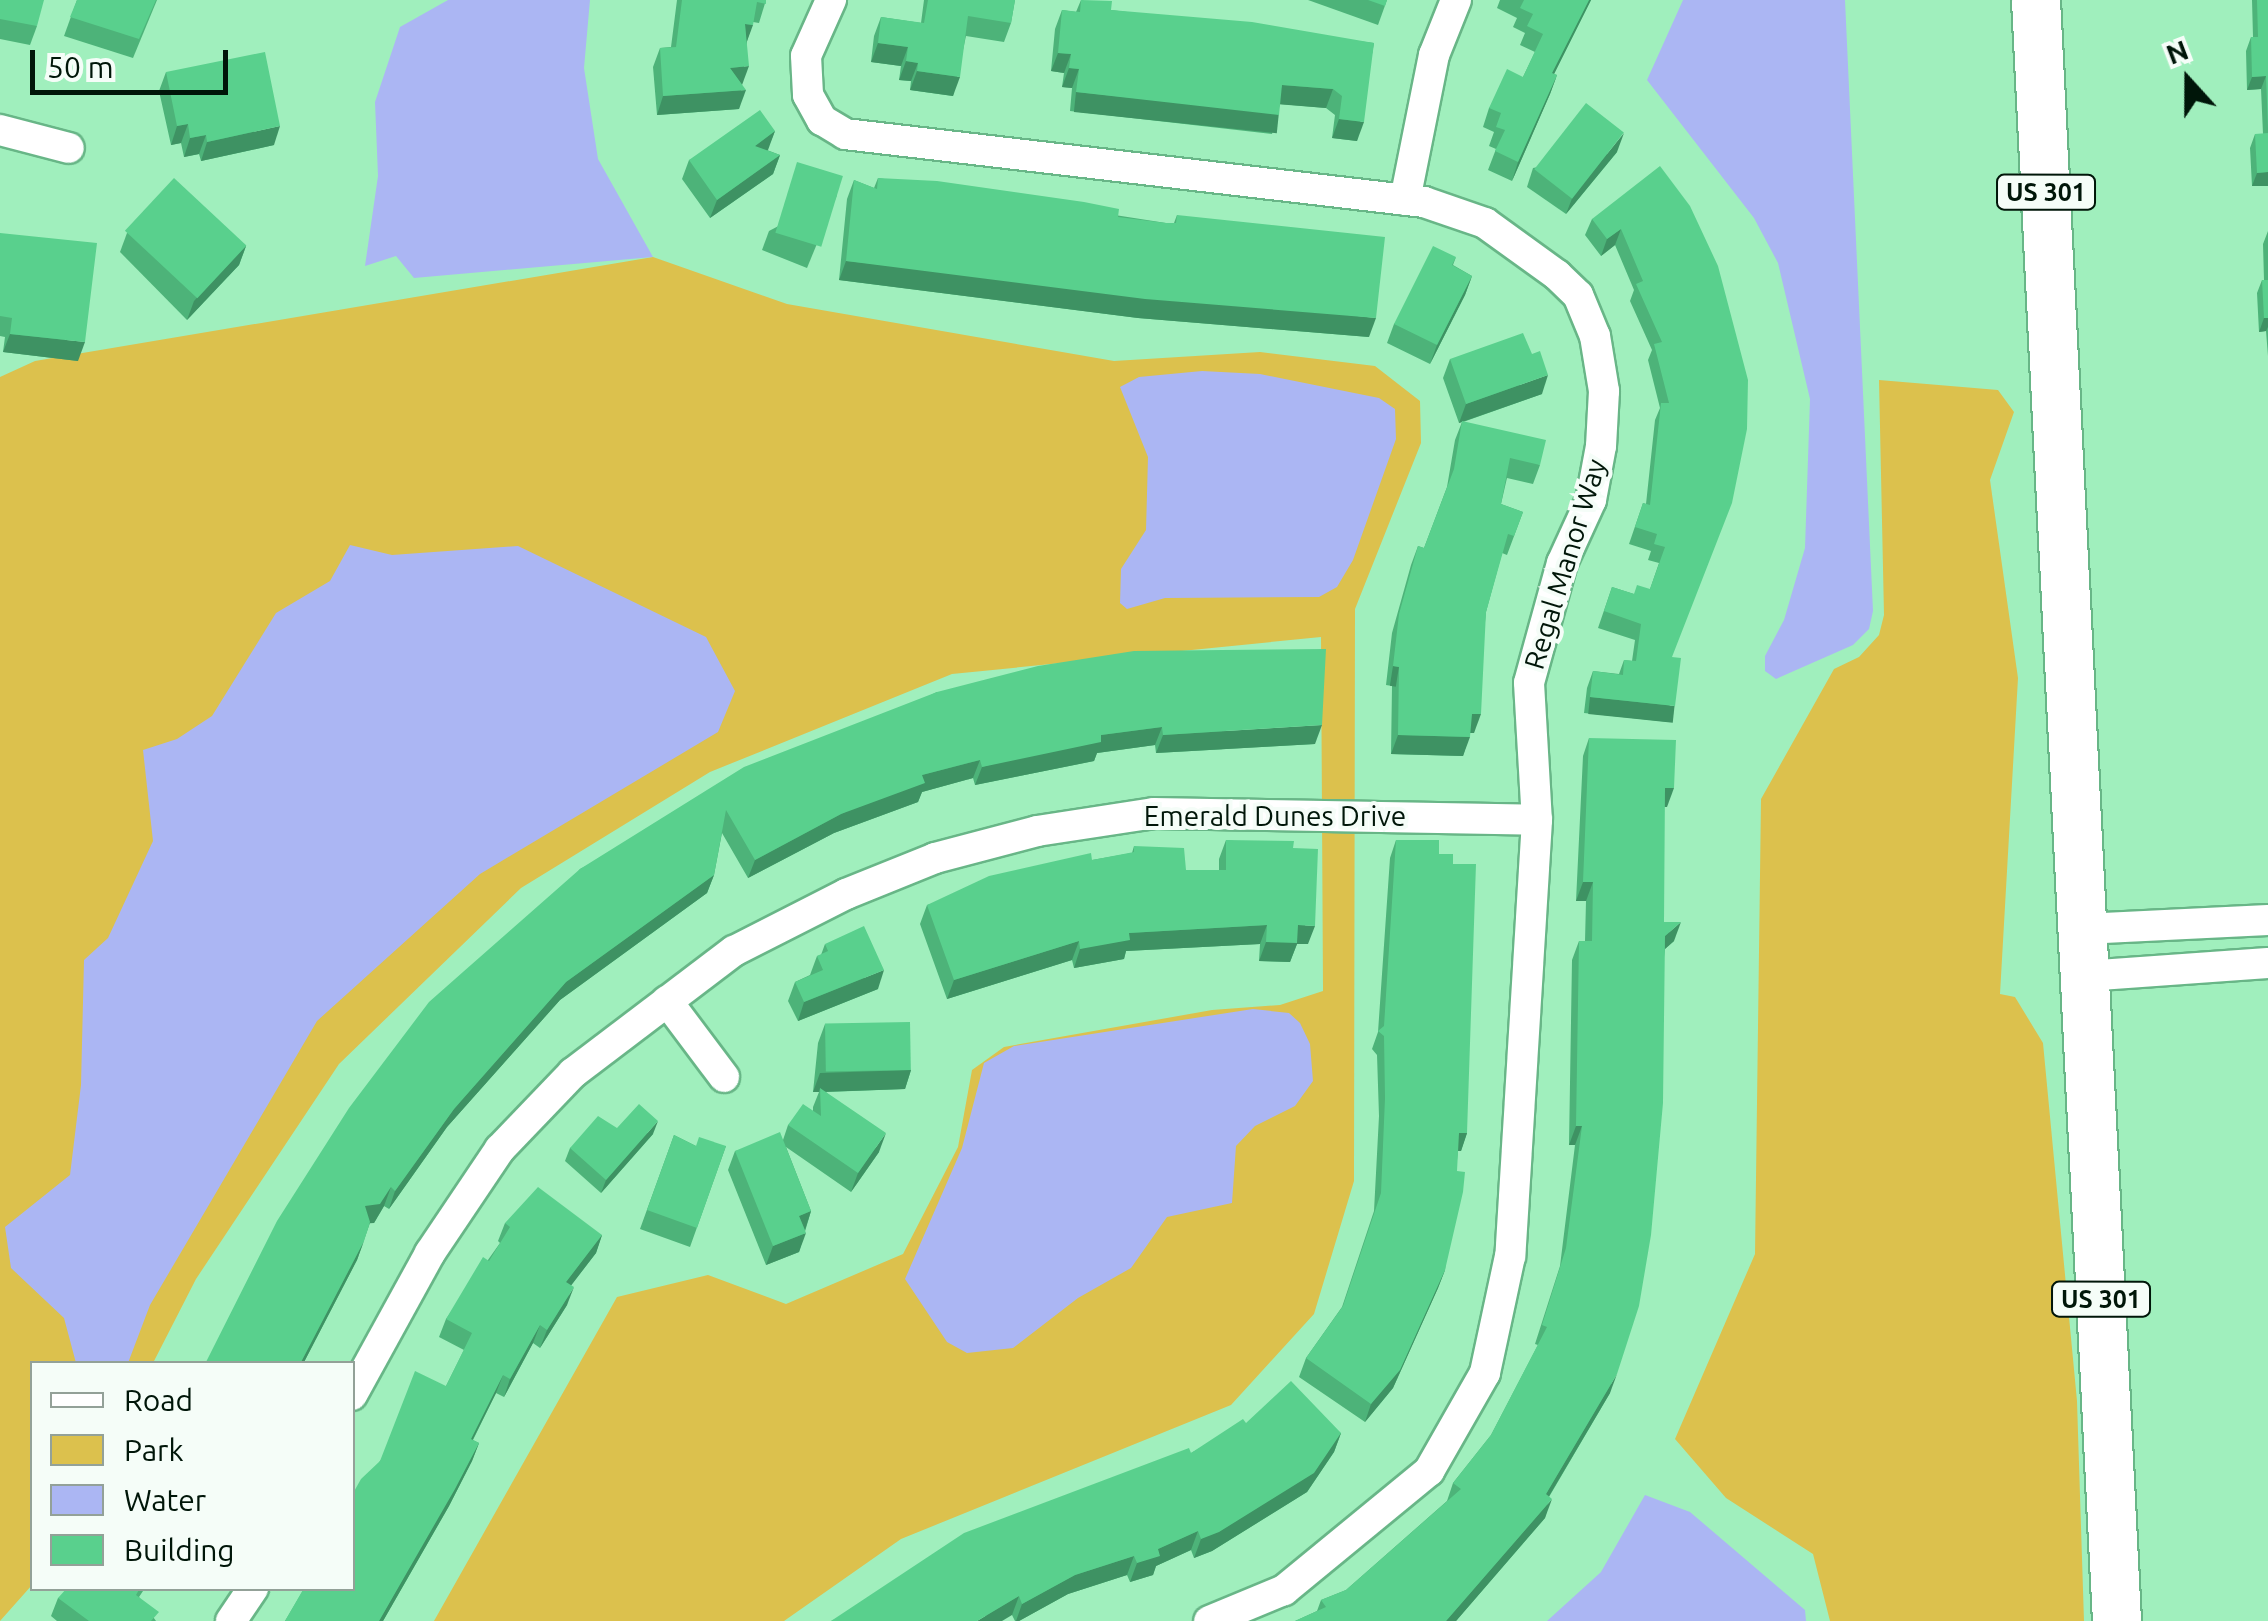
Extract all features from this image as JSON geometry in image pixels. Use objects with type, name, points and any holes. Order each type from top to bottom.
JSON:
[{"type":"main road","name":"US 301","points":[[2036,0],[2117,1621]]},
{"type":"street","name":"Regal Manor Way","points":[[831,0],[806,56],[808,95],[822,120],[845,134],[1405,200],[1485,223],[1578,295],[1595,336],[1604,391],[1601,446],[1591,500],[1562,563],[1529,683],[1537,820],[1510,1256],[1485,1373],[1429,1471],[1284,1590],[1209,1621]]},
{"type":"street","points":[[1405,200],[1434,55],[1456,0]]},
{"type":"street","points":[[0,130],[69,148]]},
{"type":"street","name":"Emerald Dunes Drive","points":[[355,1390],[430,1253],[500,1149],[573,1073],[734,951],[846,894],[934,858],[1037,831],[1154,813],[1537,820]]},
{"type":"street","points":[[2083,930],[2268,920]]},
{"type":"street","points":[[2085,976],[2268,963]]},
{"type":"street","points":[[667,1001],[724,1077]]},
{"type":"street","points":[[231,1621],[251,1591]]},
{"type":"green space","points":[[653,257],[787,304],[1114,361],[1260,352],[1375,366],[1420,401],[1421,443],[1355,609],[1354,1181],[1314,1314],[1231,1405],[901,1539],[784,1621],[434,1621],[617,1297],[708,1275],[786,1304],[903,1254],[958,1147],[972,1070],[1004,1047],[1212,1010],[1280,1005],[1323,991],[1321,637],[952,674],[710,772],[521,888],[339,1064],[196,1279],[154,1361],[30,1361],[30,1587],[0,1621],[0,377],[35,361]]},
{"type":"green space","points":[[1879,380],[1998,390],[2014,412],[1990,480],[2018,678],[2000,994],[2015,997],[2043,1043],[2077,1401],[2084,1621],[1830,1621],[1813,1554],[1726,1498],[1675,1439],[1755,1254],[1761,799],[1834,669],[1859,657],[1879,635],[1884,615]]},
{"type":"water","points":[[448,0],[590,0],[584,68],[598,159],[653,257],[414,278],[396,256],[365,266],[378,176],[375,102],[400,27]]},
{"type":"water","points":[[1683,0],[1845,0],[1873,611],[1869,629],[1853,645],[1776,679],[1765,671],[1765,656],[1784,620],[1805,548],[1810,399],[1778,263],[1754,218],[1647,80]]},
{"type":"water","points":[[1202,371],[1260,374],[1379,398],[1395,409],[1396,439],[1353,560],[1337,587],[1319,597],[1165,598],[1127,609],[1120,603],[1121,569],[1146,530],[1148,457],[1120,387],[1139,377]]},
{"type":"water","points":[[350,545],[392,555],[518,546],[706,637],[735,691],[718,732],[480,874],[317,1021],[150,1305],[129,1361],[75,1361],[64,1318],[11,1268],[5,1227],[70,1175],[81,1085],[84,960],[108,938],[153,841],[143,750],[177,739],[212,716],[276,613],[330,581]]},
{"type":"water","points":[[1253,1009],[1289,1013],[1300,1023],[1310,1044],[1313,1081],[1295,1106],[1255,1126],[1236,1146],[1232,1203],[1167,1217],[1131,1268],[1078,1298],[1013,1348],[967,1353],[947,1342],[905,1279],[962,1148],[984,1063],[1014,1046]]},
{"type":"water","points":[[1645,1495],[1690,1512],[1805,1610],[1806,1621],[1547,1621],[1601,1572]]},
{"type":"building","points":[[0,0],[44,0],[37,26],[0,19]]},
{"type":"building","points":[[77,0],[156,0],[139,39],[70,17]]},
{"type":"building","points":[[682,0],[766,0],[766,4],[757,2],[753,25],[745,24],[749,66],[730,68],[746,90],[663,96],[660,48],[676,47]]},
{"type":"building","points":[[928,0],[1015,0],[1011,23],[968,16],[960,77],[917,71],[918,63],[906,61],[908,47],[878,43],[881,17],[924,23]]},
{"type":"building","points":[[1081,0],[1112,1],[1111,10],[1252,22],[1374,43],[1364,122],[1339,119],[1342,96],[1333,89],[1282,85],[1279,115],[1076,92],[1079,69],[1069,68],[1071,54],[1058,53],[1062,10],[1080,12]]},
{"type":"building","points":[[1524,0],[1589,0],[1552,73],[1557,75],[1518,162],[1495,151],[1505,130],[1496,127],[1501,113],[1489,108],[1507,69],[1523,77],[1543,34],[1527,26],[1533,14],[1520,8]]},
{"type":"building","points":[[2257,0],[2268,0],[2268,129],[2266,76],[2252,77],[2251,37],[2258,37]]},
{"type":"building","points":[[265,52],[280,126],[207,142],[206,135],[190,138],[188,124],[177,126],[166,72]]},
{"type":"building","points":[[1586,103],[1624,133],[1572,199],[1534,169]]},
{"type":"building","points":[[760,110],[775,131],[755,146],[780,155],[717,200],[689,160]]},
{"type":"building","points":[[2268,133],[2268,172],[2257,173],[2255,134]]},
{"type":"building","points":[[797,162],[843,176],[821,247],[775,233]]},
{"type":"building","points":[[1660,166],[1690,206],[1718,266],[1748,380],[1747,429],[1732,503],[1672,657],[1681,658],[1675,706],[1590,697],[1593,671],[1623,675],[1624,660],[1636,661],[1641,624],[1604,611],[1612,587],[1634,594],[1637,585],[1650,589],[1665,547],[1654,544],[1657,534],[1635,527],[1643,503],[1650,505],[1661,403],[1669,403],[1654,344],[1662,342],[1636,284],[1643,281],[1621,229],[1607,239],[1592,219]]},
{"type":"building","points":[[174,178],[246,246],[197,298],[125,231]]},
{"type":"building","points":[[878,178],[937,181],[1084,202],[1119,209],[1118,217],[1166,223],[1176,223],[1177,215],[1385,237],[1376,318],[1145,299],[846,261],[854,180],[877,189]]},
{"type":"building","points":[[0,233],[97,243],[85,342],[10,334],[12,318],[0,316]]},
{"type":"building","points":[[1433,246],[1456,257],[1452,265],[1472,276],[1437,345],[1394,324]]},
{"type":"building","points":[[2262,280],[2268,280],[2268,318],[2264,318]]},
{"type":"building","points":[[1523,333],[1532,354],[1540,351],[1548,375],[1466,404],[1450,359]]},
{"type":"building","points":[[1462,421],[1546,440],[1540,465],[1510,458],[1501,504],[1523,512],[1514,536],[1508,534],[1486,612],[1481,714],[1472,714],[1470,737],[1398,735],[1399,667],[1393,666],[1399,614],[1418,546],[1424,548],[1454,469]]},
{"type":"building","points":[[1326,649],[1322,725],[1163,735],[1162,727],[1101,735],[1101,742],[982,767],[980,760],[922,775],[925,783],[841,814],[755,860],[726,810],[714,875],[566,982],[454,1109],[395,1191],[391,1187],[380,1204],[365,1206],[370,1222],[364,1241],[302,1361],[207,1361],[277,1221],[349,1108],[429,1002],[580,869],[744,767],[937,692],[1038,666],[1134,651]]},
{"type":"building","points":[[1589,738],[1676,740],[1674,788],[1665,788],[1664,922],[1681,922],[1665,936],[1663,1103],[1651,1235],[1639,1306],[1617,1374],[1546,1494],[1552,1499],[1446,1621],[1295,1621],[1326,1607],[1321,1600],[1346,1590],[1461,1489],[1453,1483],[1491,1435],[1547,1327],[1542,1325],[1566,1248],[1582,1126],[1576,1126],[1579,941],[1592,941],[1593,882],[1583,882]]},
{"type":"building","points":[[1226,840],[1294,841],[1293,848],[1318,849],[1315,926],[1298,925],[1297,943],[1266,942],[1267,925],[1129,933],[1130,940],[1080,949],[1079,941],[954,980],[927,905],[989,876],[1091,853],[1092,860],[1134,852],[1134,846],[1184,848],[1186,870],[1226,870]]},
{"type":"building","points":[[1396,840],[1439,840],[1439,854],[1453,854],[1453,864],[1476,864],[1467,1133],[1459,1133],[1457,1171],[1465,1172],[1463,1192],[1445,1270],[1400,1370],[1371,1404],[1306,1358],[1343,1306],[1381,1193],[1384,1036],[1378,1031],[1384,1026]]},
{"type":"building","points":[[864,926],[884,970],[804,1002],[795,982],[823,970],[817,956],[828,951],[825,944]]},
{"type":"building","points":[[910,1022],[911,1070],[826,1071],[825,1023]]},
{"type":"building","points":[[820,1088],[886,1133],[858,1173],[788,1125],[803,1104],[821,1116]]},
{"type":"building","points":[[639,1104],[658,1121],[606,1180],[570,1148],[598,1116],[617,1128]]},
{"type":"building","points":[[780,1132],[811,1211],[799,1216],[806,1233],[773,1246],[735,1151]]},
{"type":"building","points":[[674,1135],[696,1146],[699,1137],[726,1146],[697,1228],[647,1210]]},
{"type":"building","points":[[538,1187],[602,1235],[566,1282],[574,1287],[547,1330],[540,1325],[510,1379],[503,1375],[471,1439],[479,1443],[379,1621],[285,1621],[302,1591],[355,1591],[355,1490],[380,1461],[415,1371],[446,1386],[472,1333],[446,1319],[483,1257],[489,1261],[510,1227],[505,1223]]},
{"type":"building","points":[[1291,1381],[1341,1433],[1314,1473],[1219,1532],[1201,1539],[1198,1531],[1158,1549],[1160,1556],[1137,1563],[1134,1556],[1075,1575],[1022,1604],[1019,1596],[977,1621],[831,1621],[964,1533],[1189,1448],[1191,1453],[1243,1419],[1246,1423]]},
{"type":"building","points":[[64,1591],[138,1591],[136,1595],[159,1612],[151,1621],[89,1621],[58,1598]]}]
